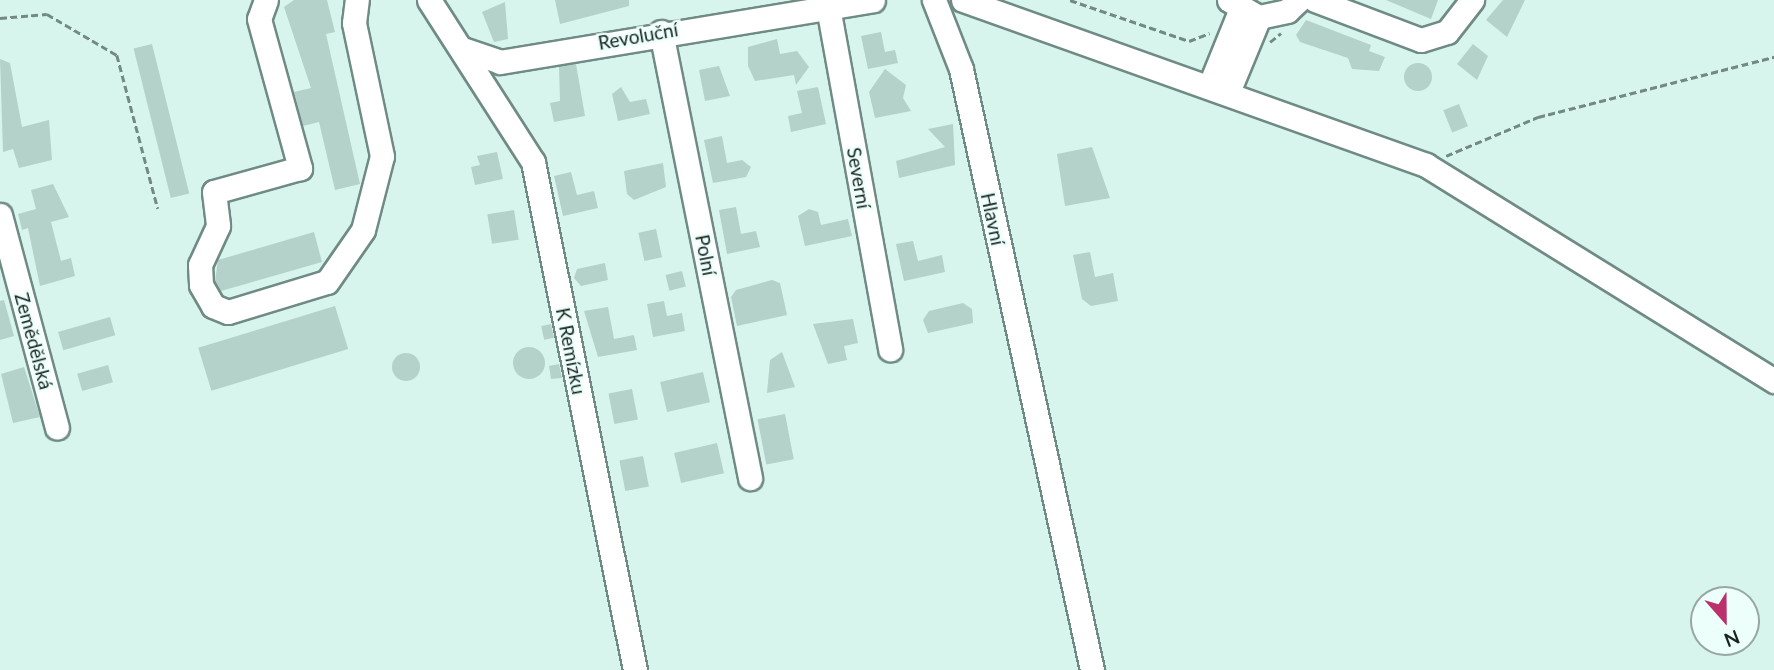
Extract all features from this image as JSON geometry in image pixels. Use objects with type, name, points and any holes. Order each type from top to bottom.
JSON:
[{"type":"street","points":[[266,0],[259,19],[300,168],[214,192],[218,226],[200,265],[201,285],[213,306],[228,312],[327,282],[363,230],[382,156],[354,23],[355,2]]},
{"type":"street","points":[[429,0],[464,49]]},
{"type":"street","name":"Revoluční","points":[[464,49],[500,62],[661,32],[776,6],[828,7],[873,0]]},
{"type":"street","name":"Hlavní","points":[[934,0],[961,69],[1092,670]]},
{"type":"street","points":[[963,0],[1219,88],[1426,165],[1774,381]]},
{"type":"street","points":[[1219,88],[1242,9],[1287,11],[1299,0]]},
{"type":"street","points":[[1315,0],[1421,40],[1447,32],[1472,0]]},
{"type":"street","name":"Severní","points":[[828,7],[890,349]]},
{"type":"street","name":"Polní","points":[[661,32],[750,478]]},
{"type":"street","name":"K Remízku","points":[[464,49],[533,162],[635,670]]},
{"type":"street","name":"Zemědělská","points":[[0,215],[57,427]]},
{"type":"path","points":[[1070,0],[1189,41],[1212,32],[1223,36]]},
{"type":"path","points":[[0,18],[47,14],[117,55],[158,209]]},
{"type":"path","points":[[1212,32],[1213,26]]},
{"type":"path","points":[[1426,165],[1538,117],[1774,57]]},
{"type":"building","points":[[294,0],[327,0],[335,32],[326,34],[360,184],[335,190],[319,122],[303,126],[294,92],[311,88],[284,7]]},
{"type":"building","points":[[555,0],[629,0],[629,6],[560,24]]},
{"type":"building","points":[[1386,0],[1438,0],[1431,19]]},
{"type":"building","points":[[1503,0],[1525,0],[1507,37],[1486,20]]},
{"type":"building","points":[[505,2],[508,39],[494,42],[482,12]]},
{"type":"building","points":[[1306,20],[1371,45],[1369,51],[1385,57],[1379,71],[1352,69],[1348,58],[1300,42],[1296,35]]},
{"type":"building","points":[[881,32],[885,52],[895,50],[898,63],[868,69],[861,36]]},
{"type":"building","points":[[777,39],[780,54],[797,51],[809,67],[796,85],[794,75],[755,81],[748,66],[748,47]]},
{"type":"building","points":[[152,44],[189,193],[171,198],[134,49]]},
{"type":"building","points":[[1473,44],[1488,56],[1477,80],[1457,64]]},
{"type":"building","points":[[0,59],[10,63],[22,127],[49,120],[52,160],[19,168],[13,149],[3,152]]},
{"type":"building","points":[[1418,63],[1428,67],[1432,77],[1428,87],[1418,91],[1408,87],[1404,77],[1408,67]]},
{"type":"building","points":[[576,64],[585,116],[554,122],[550,103],[560,101],[559,66]]},
{"type":"building","points":[[719,66],[730,96],[705,101],[699,70]]},
{"type":"building","points":[[885,69],[906,85],[903,98],[911,111],[875,118],[869,92]]},
{"type":"building","points":[[621,87],[630,102],[646,99],[650,114],[618,121],[612,94]]},
{"type":"building","points":[[818,87],[826,124],[791,132],[788,116],[802,113],[797,91]]},
{"type":"building","points":[[1459,104],[1468,126],[1452,133],[1443,110]]},
{"type":"building","points":[[953,124],[955,165],[899,178],[896,161],[945,147],[928,129]]},
{"type":"building","points":[[722,136],[727,163],[742,160],[751,167],[746,177],[713,183],[704,140]]},
{"type":"building","points":[[1092,147],[1110,198],[1065,206],[1057,154]]},
{"type":"building","points":[[497,152],[503,179],[475,185],[471,167],[480,165],[477,156]]},
{"type":"building","points":[[663,163],[666,187],[634,200],[627,194],[624,171]]},
{"type":"building","points":[[571,172],[577,195],[594,191],[598,208],[563,216],[554,176]]},
{"type":"building","points":[[53,184],[69,217],[51,222],[61,261],[71,258],[75,276],[40,286],[28,228],[22,230],[18,214],[36,209],[31,190]]},
{"type":"building","points":[[736,207],[741,234],[756,231],[760,247],[727,254],[719,210]]},
{"type":"building","points":[[809,209],[818,212],[821,225],[848,219],[852,236],[805,246],[798,216]]},
{"type":"building","points":[[514,210],[519,240],[492,244],[487,214]]},
{"type":"building","points":[[656,229],[662,257],[644,261],[638,233]]},
{"type":"building","points":[[314,232],[322,262],[221,291],[215,281],[218,260]]},
{"type":"building","points":[[913,241],[918,261],[942,255],[945,272],[904,281],[896,244]]},
{"type":"building","points":[[1090,252],[1095,277],[1113,273],[1118,301],[1091,306],[1082,299],[1073,255]]},
{"type":"building","points":[[605,263],[608,280],[581,286],[574,278],[577,269]]},
{"type":"building","points":[[682,271],[686,287],[669,291],[666,275]]},
{"type":"building","points":[[772,280],[780,283],[787,315],[737,326],[731,297],[736,290]]},
{"type":"building","points":[[4,300],[14,336],[0,340],[0,301]]},
{"type":"building","points":[[664,301],[667,316],[682,313],[685,331],[653,337],[647,304]]},
{"type":"building","points":[[963,303],[972,309],[973,323],[928,333],[923,320],[929,311]]},
{"type":"building","points":[[335,306],[348,349],[211,391],[198,348]]},
{"type":"building","points":[[608,307],[614,339],[634,335],[637,350],[598,357],[584,311]]},
{"type":"building","points":[[110,317],[115,335],[63,350],[58,332]]},
{"type":"building","points":[[853,319],[858,343],[844,346],[847,360],[828,364],[813,324]]},
{"type":"building","points":[[551,324],[554,338],[544,340],[541,326]]},
{"type":"building","points":[[529,347],[540,352],[545,363],[540,374],[529,379],[518,374],[513,363],[518,352]]},
{"type":"building","points":[[782,352],[795,387],[767,393],[770,360]]},
{"type":"building","points":[[406,353],[416,357],[420,367],[416,377],[406,381],[396,377],[392,367],[396,357]]},
{"type":"building","points":[[559,364],[562,378],[551,379],[549,366]]},
{"type":"building","points":[[108,365],[113,382],[82,391],[77,374]]},
{"type":"building","points":[[24,367],[40,417],[13,423],[1,374]]},
{"type":"building","points":[[703,372],[710,402],[667,412],[660,382]]},
{"type":"building","points":[[632,389],[638,419],[614,424],[608,394]]},
{"type":"building","points":[[785,414],[794,459],[766,464],[758,419]]},
{"type":"building","points":[[717,443],[724,473],[681,483],[674,453]]},
{"type":"building","points":[[643,456],[649,486],[625,491],[619,461]]}]
